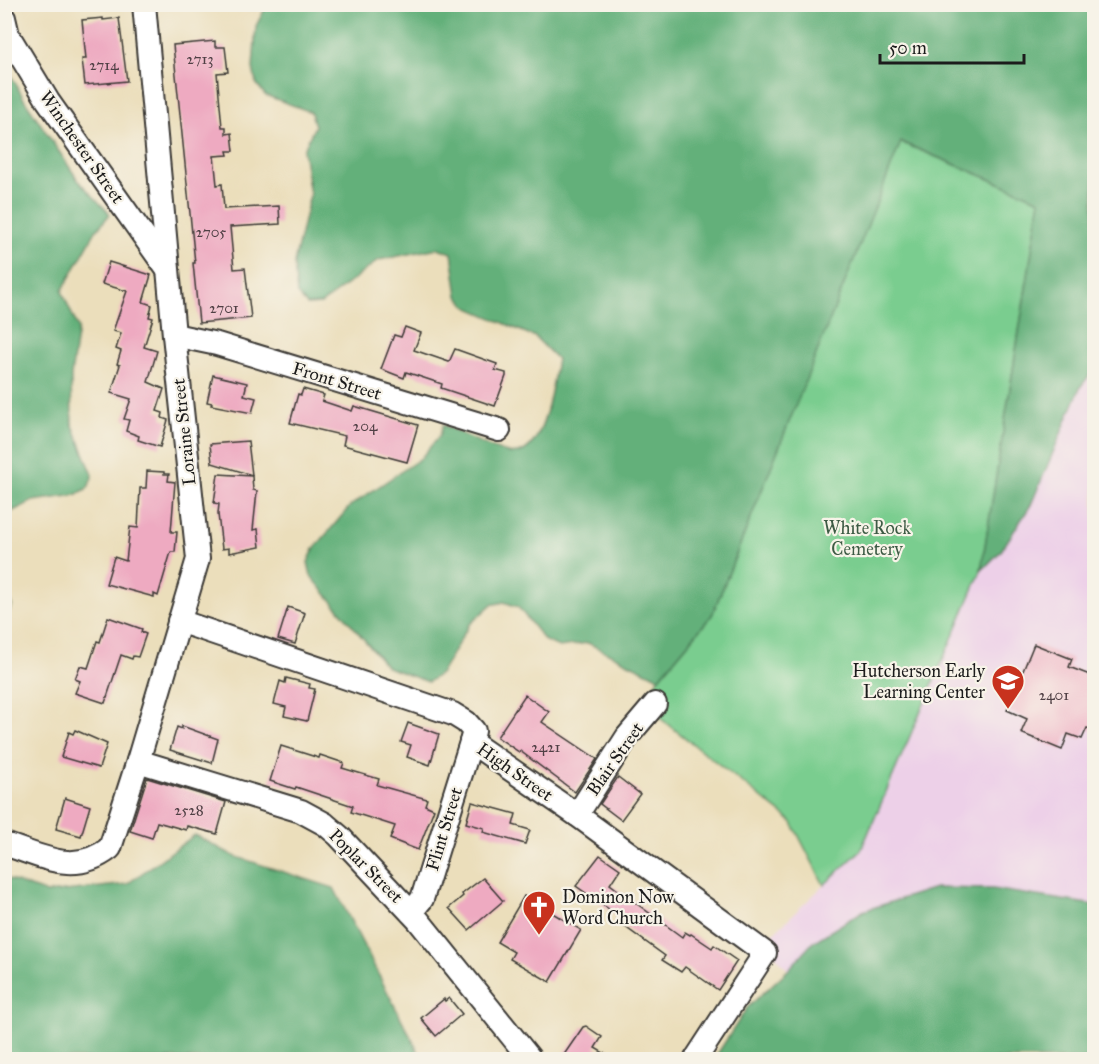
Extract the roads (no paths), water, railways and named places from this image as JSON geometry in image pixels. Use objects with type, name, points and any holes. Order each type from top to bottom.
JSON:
[{"type":"street","name":"Loraine Street","points":[[4,844],[62,862],[81,863],[98,857],[110,848],[198,559],[174,335],[144,4]]},
{"type":"street","name":"Winchester Street","points":[[4,18],[8,34],[48,101],[168,271]]},
{"type":"street","name":"Front Street","points":[[174,335],[217,344],[500,430]]},
{"type":"street","name":"High Street","points":[[179,621],[453,714],[466,722],[474,731],[471,742],[577,815],[765,953],[695,1059]]},
{"type":"street","name":"Blair Street","points":[[577,815],[627,737],[655,704]]},
{"type":"street","name":"Flint Street","points":[[411,912],[422,899],[471,742]]},
{"type":"street","name":"Poplar Street","points":[[138,761],[301,811],[325,824],[411,912],[524,1054]]},
{"type":"place","name":"Hutcherson Early Learning Center","points":[[1008,710]]},
{"type":"place","name":"Dominon Now Word Church","points":[[539,936]]},
{"type":"park label","name":"White Rock Cemetery","points":[[867,538]]}]
